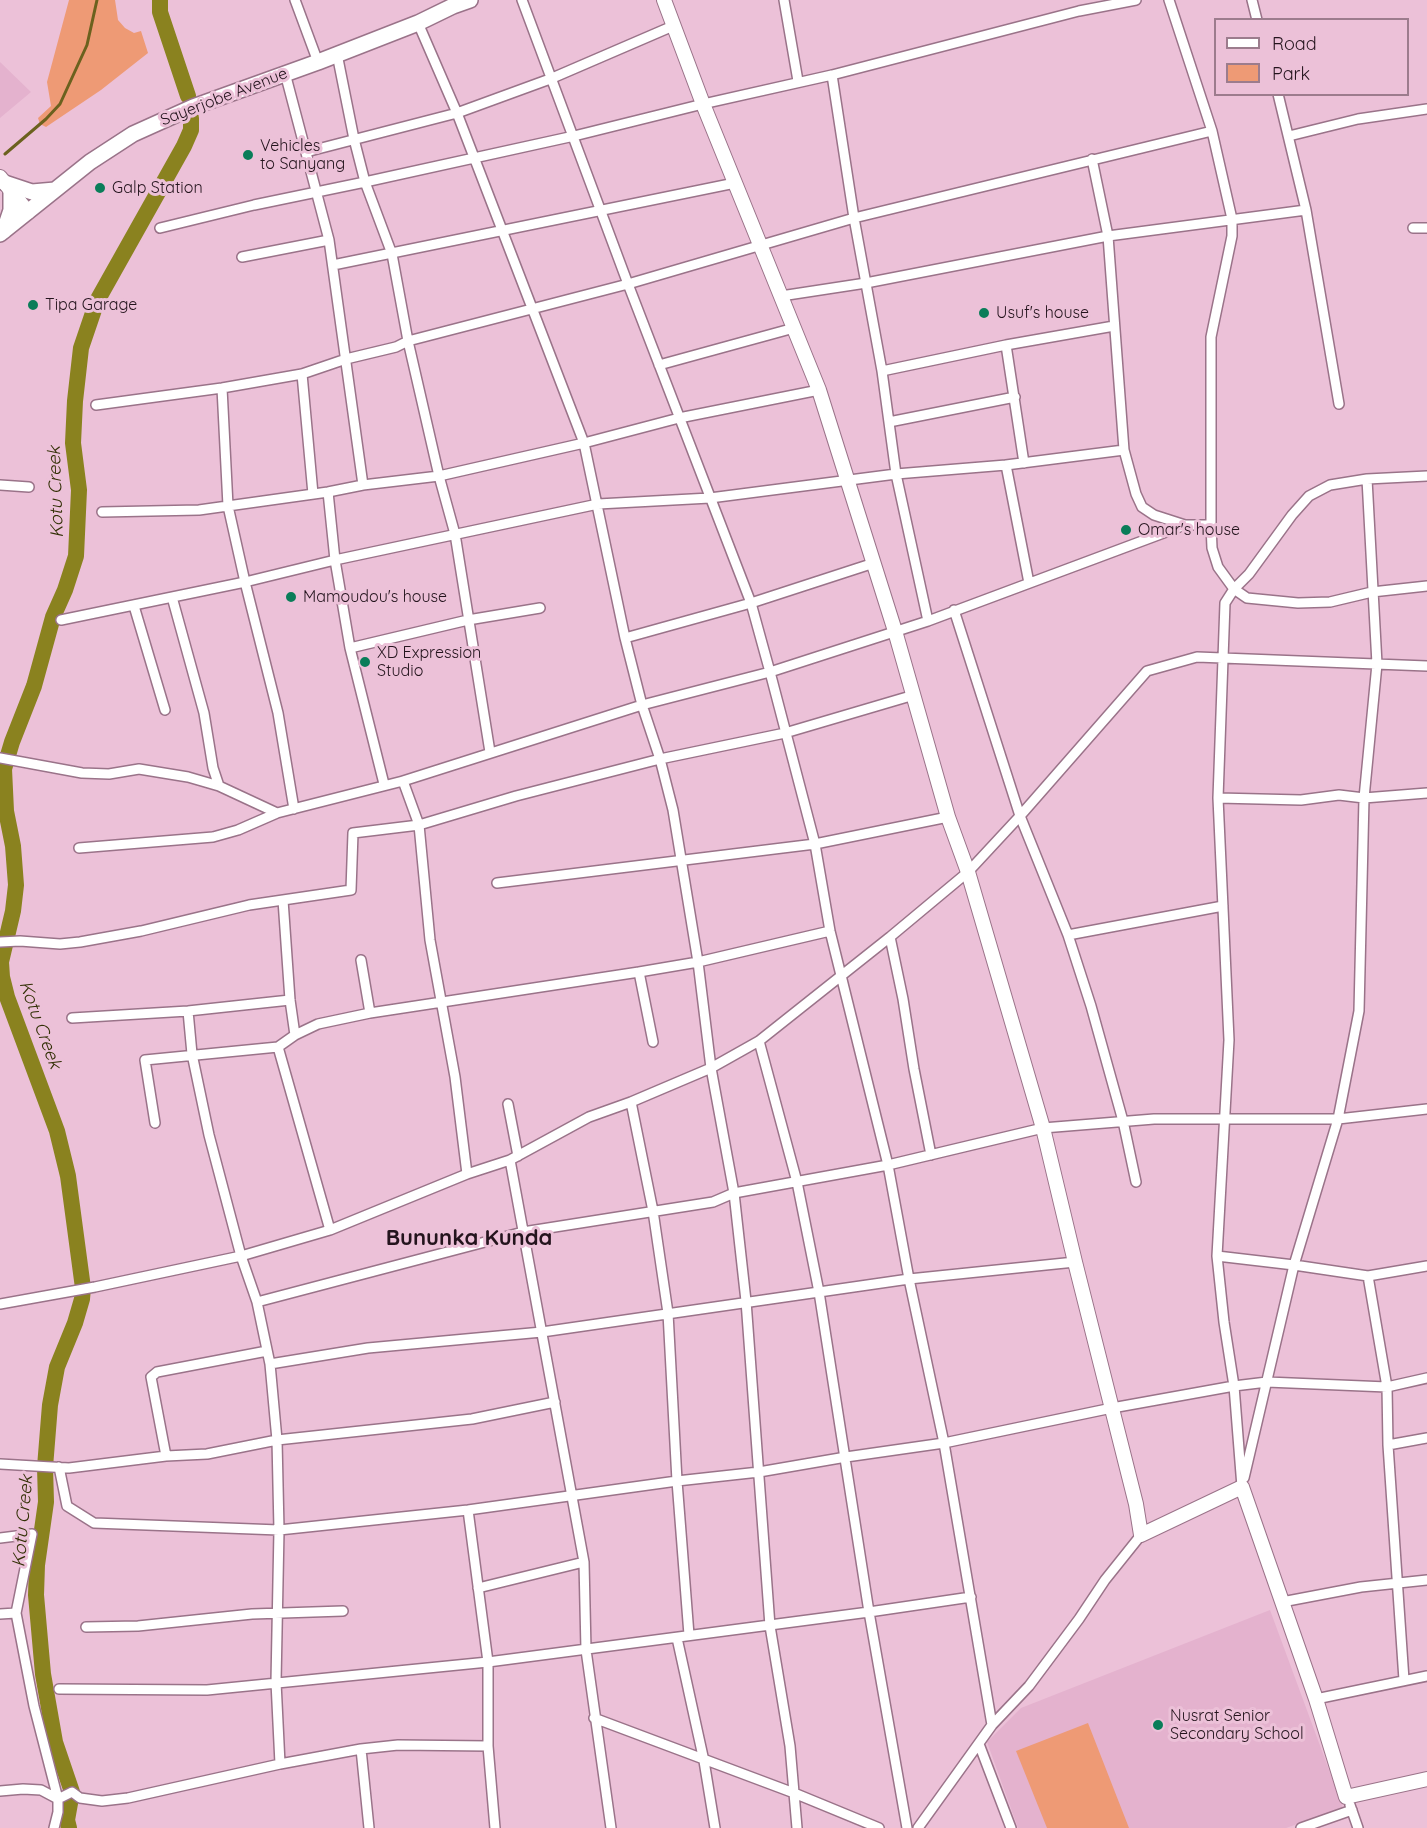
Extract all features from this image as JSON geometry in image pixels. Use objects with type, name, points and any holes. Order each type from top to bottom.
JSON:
[{"type":"main road","name":"Sayerjobe Avenue","points":[[2,233],[98,157],[133,134],[193,107],[418,23],[452,3],[470,0]]},
{"type":"main road","points":[[5,183],[32,192],[56,190]]},
{"type":"main road","points":[[2,233],[11,210],[5,183]]},
{"type":"street","points":[[295,0],[318,62]]},
{"type":"street","points":[[522,0],[550,79],[574,136],[628,284],[751,603],[770,672],[815,844],[830,931],[888,1165],[909,1279],[944,1443],[992,1725]]},
{"type":"street","points":[[664,0],[703,104],[819,390],[895,631],[948,818],[968,872],[1044,1128],[1075,1262],[1136,1503],[1141,1535]]},
{"type":"street","points":[[784,0],[798,81]]},
{"type":"street","points":[[1076,0],[1079,11]]},
{"type":"street","points":[[160,228],[254,205],[365,183],[574,136],[798,81],[832,75],[1079,11],[1136,0]]},
{"type":"street","points":[[1170,0],[1212,131],[1232,219],[1232,236],[1210,337],[1211,525],[1212,548],[1218,567],[1234,589],[1247,598],[1298,603],[1330,602],[1372,592],[1427,586]]},
{"type":"street","points":[[1252,0],[1256,18]]},
{"type":"street","points":[[418,23],[457,113],[584,443],[625,638],[673,810],[698,962],[711,1068],[734,1193],[746,1301],[770,1626],[790,1746],[797,1828]]},
{"type":"street","points":[[306,152],[457,113],[550,79],[673,26]]},
{"type":"street","points":[[337,54],[365,183],[392,254],[408,340],[439,476],[455,534],[490,753]]},
{"type":"street","points":[[285,73],[329,240],[363,485]]},
{"type":"street","points":[[832,75],[854,218],[882,371],[896,474],[928,621]]},
{"type":"street","points":[[1279,96],[1306,210],[1339,404]]},
{"type":"street","points":[[1289,136],[1358,119],[1427,109]]},
{"type":"street","points":[[96,405],[222,388],[302,374],[346,359],[396,347],[408,340],[628,284],[854,218],[1212,131]]},
{"type":"street","points":[[1092,159],[1108,237],[1124,450],[1136,494],[1142,507],[1154,515],[1185,525],[1211,525]]},
{"type":"street","points":[[5,183],[28,212]]},
{"type":"street","points":[[333,265],[735,183]]},
{"type":"street","points":[[781,296],[866,283],[1108,237],[1306,210]]},
{"type":"street","points":[[1413,228],[1427,228]]},
{"type":"street","points":[[242,257],[329,240]]},
{"type":"street","points":[[882,371],[1006,345],[1114,326]]},
{"type":"street","points":[[659,365],[794,328]]},
{"type":"street","points":[[1006,345],[1024,463]]},
{"type":"street","points":[[302,374],[313,494]]},
{"type":"street","points":[[222,388],[228,506],[278,713],[294,809]]},
{"type":"street","points":[[102,512],[199,510],[439,476],[584,443],[679,418],[819,390]]},
{"type":"street","points":[[889,422],[1015,397]]},
{"type":"street","points":[[61,620],[598,504],[710,498],[896,474],[1006,465],[1124,450]]},
{"type":"street","points":[[1006,465],[1029,583]]},
{"type":"street","points":[[1358,1828],[1242,1487],[1234,1386],[1217,1256],[1230,1040],[1218,798],[1222,659],[1225,603],[1234,589],[1250,574],[1292,514],[1310,496],[1330,485],[1367,479],[1427,476]]},
{"type":"street","points":[[1242,1487],[1294,1265],[1338,1119],[1359,1011],[1364,798],[1377,664],[1367,479]]},
{"type":"street","points":[[0,485],[29,487]]},
{"type":"street","points":[[328,492],[335,560],[350,648],[384,784]]},
{"type":"street","points":[[79,849],[213,837],[238,830],[277,813],[403,781],[642,705],[770,672],[928,621],[1185,525]]},
{"type":"street","points":[[625,638],[751,603],[873,563]]},
{"type":"street","points":[[172,597],[204,713],[213,768],[219,786]]},
{"type":"street","points":[[134,606],[165,710]]},
{"type":"street","points":[[350,648],[468,620],[540,608]]},
{"type":"street","points":[[954,610],[1020,816],[1068,935],[1091,1006],[1123,1121],[1136,1182]]},
{"type":"street","points":[[0,1304],[95,1287],[241,1256],[330,1230],[468,1174],[514,1158],[589,1117],[711,1068],[759,1041],[968,872],[1147,671],[1197,657],[1427,666]]},
{"type":"street","points":[[1,942],[60,944],[80,942],[283,900],[351,890],[352,833],[419,825],[516,796],[660,759],[785,733],[914,695]]},
{"type":"street","points":[[4,759],[98,775],[130,769],[152,770],[188,777],[219,786],[277,813]]},
{"type":"street","points":[[403,781],[419,825],[430,940],[455,1077],[468,1174]]},
{"type":"street","points":[[1218,798],[1301,801],[1339,795],[1364,798],[1427,793]]},
{"type":"street","points":[[496,883],[815,844],[948,818]]},
{"type":"street","points":[[283,900],[290,1000],[295,1035]]},
{"type":"street","points":[[1068,935],[1223,906]]},
{"type":"street","points":[[155,1123],[145,1060],[278,1047],[295,1035],[318,1024],[370,1013],[698,962],[830,931]]},
{"type":"street","points":[[890,937],[931,1155]]},
{"type":"street","points":[[361,960],[370,1013]]},
{"type":"street","points":[[639,972],[653,1042]]},
{"type":"street","points":[[72,1018],[188,1011],[290,1000]]},
{"type":"street","points":[[188,1011],[192,1054],[209,1135],[241,1256],[257,1302],[270,1364],[277,1440],[279,1530],[276,1682],[280,1764]]},
{"type":"street","points":[[759,1041],[797,1182],[819,1292],[869,1612],[907,1828]]},
{"type":"street","points":[[278,1047],[330,1230]]},
{"type":"street","points":[[631,1102],[653,1211],[668,1313],[677,1481],[689,1635]]},
{"type":"street","points":[[508,1104],[522,1232],[543,1332],[584,1562],[586,1650],[611,1828]]},
{"type":"street","points":[[257,1302],[522,1232],[713,1202],[734,1193],[888,1165],[1044,1128],[1123,1121],[1224,1118],[1338,1119],[1427,1109]]},
{"type":"street","points":[[1217,1256],[1368,1276],[1427,1266]]},
{"type":"street","points":[[270,1364],[368,1348],[543,1332],[909,1279],[1075,1262]]},
{"type":"street","points":[[1368,1276],[1387,1387],[1388,1445],[1404,1680]]},
{"type":"street","points":[[166,1456],[151,1377],[157,1372],[267,1351]]},
{"type":"street","points":[[59,1467],[67,1506],[94,1523],[279,1530],[468,1510],[759,1472],[944,1443],[1112,1408],[1234,1386],[1268,1382],[1387,1387],[1427,1378]]},
{"type":"street","points":[[0,1464],[69,1468],[166,1456],[207,1454],[277,1440],[472,1419],[555,1402]]},
{"type":"street","points":[[1388,1445],[1427,1438]]},
{"type":"street","points":[[918,1828],[992,1725],[1029,1686],[1105,1580],[1141,1535],[1242,1487]]},
{"type":"street","points":[[468,1510],[488,1662],[488,1746],[495,1828]]},
{"type":"street","points":[[0,1538],[32,1533],[16,1612],[34,1706],[58,1799],[54,1828]]},
{"type":"street","points":[[478,1588],[584,1562]]},
{"type":"street","points":[[1282,1602],[1360,1587],[1427,1580]]},
{"type":"street","points":[[59,1689],[207,1690],[488,1662],[770,1626],[971,1597]]},
{"type":"street","points":[[86,1627],[138,1626],[252,1614],[343,1611]]},
{"type":"street","points":[[0,1614],[16,1612]]},
{"type":"street","points":[[677,1638],[704,1761],[715,1828]]},
{"type":"street","points":[[1316,1699],[1427,1676]]},
{"type":"street","points":[[594,1718],[794,1793],[879,1828]]},
{"type":"street","points":[[979,1744],[1011,1828]]},
{"type":"street","points":[[58,1799],[72,1792],[80,1798],[102,1801],[128,1798],[280,1764],[361,1749],[399,1745],[488,1746]]},
{"type":"street","points":[[361,1749],[369,1828]]},
{"type":"street","points":[[1301,1828],[1349,1803],[1427,1779]]},
{"type":"street","points":[[0,1791],[42,1790],[58,1799]]},
{"type":"shaded area","points":[[0,62],[31,92],[0,118]]},
{"type":"shaded area","name":"Nusrat Senior Secondary School","points":[[1270,1610],[1343,1808],[1286,1828],[1018,1828],[987,1742],[1021,1708]]},
{"type":"green space","points":[[69,0],[115,0],[118,20],[134,33],[141,31],[148,53],[101,90],[46,127],[40,124],[38,118],[51,106],[47,82]]},
{"type":"green space","points":[[1088,1723],[1129,1828],[1047,1828],[1016,1751]]},
{"type":"waterway","points":[[5,154],[60,104],[87,45],[97,0]]},
{"type":"waterway","name":"Kotu Creek","points":[[160,0],[160,12],[188,96]]},
{"type":"waterway","name":"Kotu Creek","points":[[69,1828],[67,1820],[72,1792],[55,1742],[43,1674],[36,1595],[37,1565],[46,1502],[45,1467],[50,1405],[57,1367],[75,1323],[83,1288],[68,1176],[57,1131],[7,997],[2,977],[1,962],[13,911],[16,885],[13,846],[6,811],[4,769],[34,686],[53,617],[76,556],[79,490],[73,443],[81,348],[97,301],[184,146],[191,130],[191,118]]},
{"type":"place","name":"Vehicles to Sanyang","points":[[248,155]]},
{"type":"place","name":"Galp Station","points":[[100,188]]},
{"type":"place","name":"Tipa Garage","points":[[33,305]]},
{"type":"place","name":"Usuf's house","points":[[984,313]]},
{"type":"place","name":"Omar's house","points":[[1126,530]]},
{"type":"place","name":"Mamoudou's house","points":[[291,597]]},
{"type":"place","name":"XD Expression Studio","points":[[365,662]]},
{"type":"place","name":"Nusrat Senior Secondary School","points":[[1158,1725]]},
{"type":"district","name":"Bununka Kunda","points":[[469,1238]]}]
